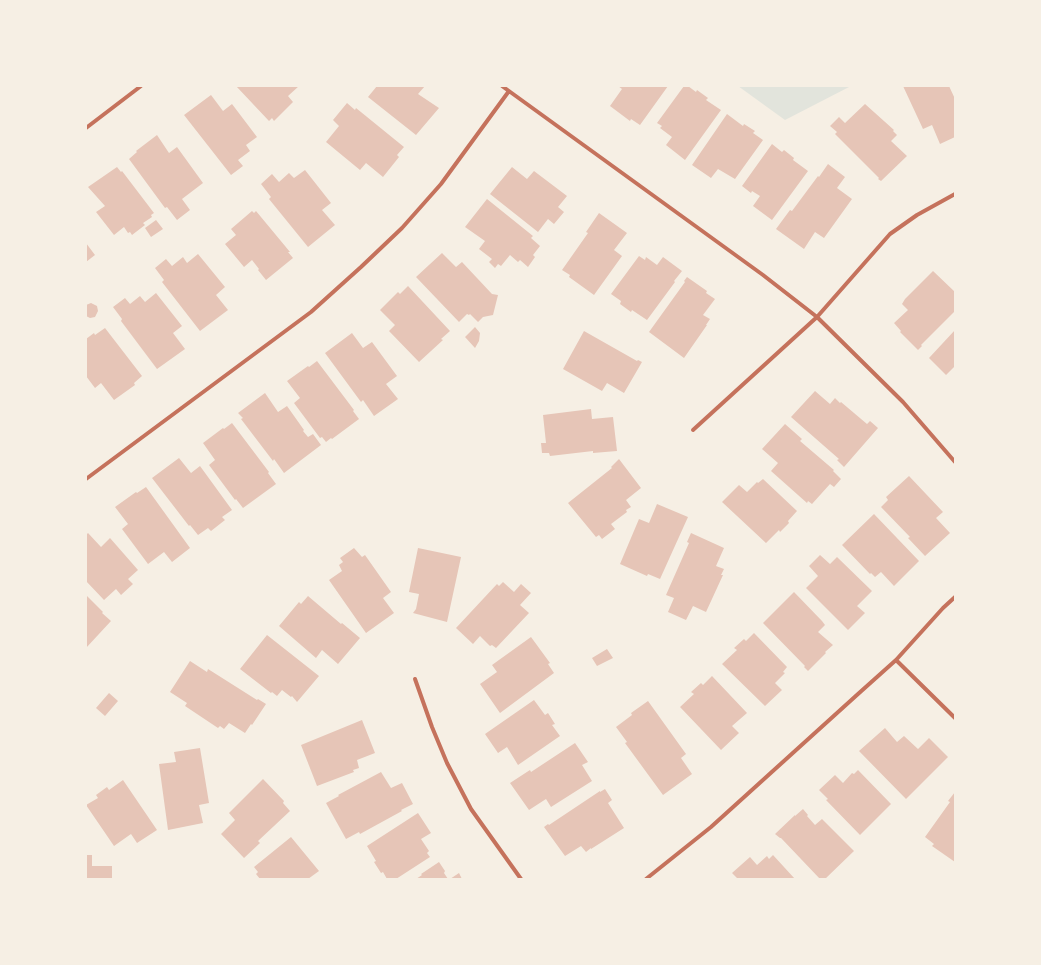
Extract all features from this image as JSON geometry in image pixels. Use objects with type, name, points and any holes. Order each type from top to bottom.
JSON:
[{"type":"street","points":[[86,128],[141,86]]},
{"type":"street","points":[[502,86],[763,275],[817,317],[902,402],[955,462]]},
{"type":"street","points":[[86,478],[311,312],[361,267],[402,228],[441,184],[509,91]]},
{"type":"street","points":[[693,430],[817,317],[890,234],[918,215],[955,194]]},
{"type":"street","points":[[646,879],[711,827],[896,660],[943,608],[955,597]]},
{"type":"street","points":[[896,660],[955,718]]},
{"type":"street","points":[[415,680],[447,763],[471,809],[521,879]]},
{"type":"shaded area","points":[[738,86],[851,86],[785,120]]},
{"type":"building","points":[[236,86],[299,86],[288,96],[293,102],[274,121],[272,118],[269,121]]},
{"type":"building","points":[[377,86],[425,86],[418,94],[439,108],[416,135],[368,97]]},
{"type":"building","points":[[618,86],[668,86],[640,125],[631,119],[630,121],[610,106],[622,89]]},
{"type":"building","points":[[684,86],[688,86],[696,92],[697,90],[708,98],[706,100],[721,110],[685,160],[666,145],[672,137],[660,128],[662,126],[657,123]]},
{"type":"building","points":[[903,86],[949,86],[955,99],[955,137],[940,144],[932,125],[923,129]]},
{"type":"building","points":[[211,95],[223,111],[232,104],[257,137],[246,145],[250,151],[238,160],[243,166],[231,175],[184,115]]},
{"type":"building","points":[[347,103],[355,110],[356,108],[404,147],[397,155],[399,157],[383,177],[366,163],[360,170],[326,142],[339,126],[333,120]]},
{"type":"building","points":[[865,104],[894,130],[893,131],[897,135],[891,141],[907,156],[881,181],[835,134],[837,132],[830,126],[839,117],[845,123]]},
{"type":"building","points":[[727,114],[743,126],[744,124],[755,131],[753,133],[763,140],[735,179],[718,169],[711,178],[692,165]]},
{"type":"building","points":[[157,135],[169,153],[177,147],[203,183],[182,199],[190,210],[177,220],[167,207],[165,208],[129,159],[137,152],[136,151]]},
{"type":"building","points":[[772,144],[782,152],[784,150],[794,158],[793,160],[808,171],[772,220],[753,206],[760,196],[752,191],[751,193],[742,186]]},
{"type":"building","points":[[828,164],[845,177],[837,188],[852,199],[824,238],[815,232],[804,249],[776,229],[790,210],[792,211]]},
{"type":"building","points":[[117,167],[121,172],[122,171],[154,213],[151,215],[152,217],[143,223],[145,225],[132,235],[130,232],[128,233],[124,227],[114,235],[96,212],[105,206],[88,187]]},
{"type":"building","points":[[512,167],[527,179],[534,171],[567,196],[558,207],[564,212],[554,224],[548,219],[538,232],[490,194]]},
{"type":"building","points":[[305,170],[331,203],[322,210],[335,225],[308,247],[269,199],[271,197],[261,184],[272,174],[279,182],[289,173],[294,178]]},
{"type":"building","points":[[487,199],[533,236],[531,238],[540,246],[533,255],[535,257],[528,267],[520,260],[518,262],[510,255],[501,266],[498,264],[495,268],[489,262],[492,259],[479,249],[485,241],[465,227]]},
{"type":"building","points":[[252,211],[254,213],[256,211],[290,252],[288,252],[293,258],[266,280],[252,260],[244,267],[225,244],[236,235],[231,229]]},
{"type":"building","points":[[599,213],[627,233],[614,250],[622,256],[594,295],[569,277],[570,275],[562,270],[588,233],[586,232]]},
{"type":"building","points":[[156,220],[163,229],[151,237],[145,228]]},
{"type":"building","points":[[86,243],[95,255],[86,262]]},
{"type":"building","points":[[442,253],[456,267],[462,262],[492,294],[498,295],[493,315],[483,317],[478,322],[470,314],[467,314],[459,322],[416,277]]},
{"type":"building","points":[[198,254],[225,287],[216,295],[228,310],[200,331],[162,282],[164,280],[155,268],[166,259],[172,266],[183,257],[187,263]]},
{"type":"building","points":[[639,256],[645,260],[646,257],[657,265],[663,257],[682,271],[647,320],[632,310],[631,312],[620,304],[621,301],[611,294]]},
{"type":"building","points":[[933,271],[955,292],[955,311],[921,345],[922,346],[918,350],[900,332],[901,331],[894,323],[908,310],[902,304],[905,299]]},
{"type":"building","points":[[687,277],[707,291],[706,293],[715,299],[703,315],[710,319],[707,325],[684,358],[649,332]]},
{"type":"building","points":[[408,286],[450,331],[441,339],[443,340],[419,362],[389,331],[395,325],[380,310],[398,292],[400,294]]},
{"type":"building","points":[[156,293],[182,326],[173,333],[185,349],[157,369],[121,321],[122,319],[113,307],[125,298],[130,304],[140,296],[145,302]]},
{"type":"building","points":[[91,303],[97,306],[98,311],[95,317],[90,318],[86,316],[86,305]]},
{"type":"building","points":[[475,327],[480,333],[479,341],[475,348],[465,337]]},
{"type":"building","points":[[105,328],[142,376],[134,383],[135,385],[114,400],[101,383],[95,388],[86,376],[86,339]]},
{"type":"building","points":[[955,330],[955,366],[946,375],[929,358]]},
{"type":"building","points":[[584,331],[637,361],[642,362],[624,393],[607,383],[602,391],[563,369]]},
{"type":"building","points":[[352,333],[363,348],[372,342],[397,376],[386,384],[398,399],[374,416],[363,400],[361,402],[325,353]]},
{"type":"building","points":[[317,361],[354,410],[353,411],[359,419],[326,442],[322,437],[320,438],[294,403],[300,398],[287,381]]},
{"type":"building","points":[[815,391],[830,404],[835,398],[867,424],[870,421],[878,428],[844,467],[837,460],[839,459],[791,417]]},
{"type":"building","points":[[265,393],[278,412],[287,406],[308,437],[313,434],[321,445],[284,473],[274,459],[273,461],[238,413]]},
{"type":"building","points":[[591,409],[592,419],[613,417],[617,451],[593,453],[593,451],[550,456],[549,453],[542,453],[541,443],[546,443],[543,415]]},
{"type":"building","points":[[232,423],[269,472],[268,473],[276,484],[243,508],[236,499],[235,500],[209,465],[215,460],[203,443]]},
{"type":"building","points":[[785,424],[802,439],[800,441],[834,470],[833,471],[841,479],[834,487],[830,484],[812,504],[808,501],[807,503],[771,471],[778,463],[762,449]]},
{"type":"building","points":[[179,458],[191,473],[200,466],[232,510],[222,517],[225,520],[211,531],[208,528],[198,535],[190,525],[189,526],[152,478]]},
{"type":"building","points":[[619,459],[641,488],[626,500],[631,507],[626,510],[627,512],[611,524],[615,529],[602,539],[599,535],[596,537],[568,503],[612,468],[611,467]]},
{"type":"building","points":[[909,476],[943,512],[936,518],[950,533],[925,556],[908,538],[910,537],[881,507],[888,500],[886,497]]},
{"type":"building","points":[[763,479],[797,511],[788,521],[789,523],[780,532],[779,530],[766,543],[722,502],[739,485],[747,492],[757,482],[758,483]]},
{"type":"building","points":[[146,487],[190,548],[172,562],[164,552],[148,564],[122,529],[128,524],[115,507],[136,492],[137,493]]},
{"type":"building","points":[[657,504],[688,517],[660,579],[648,574],[647,576],[620,564],[639,519],[649,523]]},
{"type":"building","points":[[874,514],[919,561],[894,586],[881,572],[875,577],[871,573],[870,574],[842,545]]},
{"type":"building","points":[[88,533],[101,547],[110,538],[138,570],[128,579],[133,584],[121,595],[116,589],[104,600],[86,581],[86,535]]},
{"type":"building","points":[[691,533],[724,548],[716,566],[724,569],[721,575],[723,575],[706,612],[693,606],[686,620],[668,612],[674,598],[666,595],[689,543],[687,542]]},
{"type":"building","points":[[354,548],[362,557],[365,555],[391,592],[383,598],[394,613],[366,633],[329,580],[342,571],[339,565],[343,562],[340,558]]},
{"type":"building","points":[[418,548],[461,557],[447,622],[413,613],[416,609],[419,594],[409,592]]},
{"type":"building","points":[[820,555],[830,564],[837,557],[872,591],[857,606],[865,613],[848,630],[806,588],[818,576],[809,566]]},
{"type":"building","points":[[503,582],[514,592],[521,584],[531,593],[520,605],[529,613],[496,648],[492,645],[490,646],[480,636],[473,644],[456,628],[497,584],[499,586]]},
{"type":"building","points":[[794,592],[825,625],[818,632],[833,645],[808,671],[804,667],[805,666],[763,623]]},
{"type":"building","points":[[86,595],[111,621],[86,648]]},
{"type":"building","points":[[308,596],[360,638],[338,664],[322,650],[316,658],[279,626],[299,602],[301,604]]},
{"type":"building","points":[[754,633],[787,667],[783,672],[785,673],[775,683],[782,690],[765,706],[722,664],[737,650],[734,648],[744,639],[746,641]]},
{"type":"building","points":[[267,635],[319,676],[297,702],[292,696],[291,697],[282,690],[277,696],[272,692],[271,693],[240,669]]},
{"type":"building","points":[[531,637],[550,663],[548,664],[554,673],[500,713],[480,684],[497,672],[492,665]]},
{"type":"building","points":[[607,649],[613,658],[597,666],[592,658]]},
{"type":"building","points":[[190,661],[207,672],[208,669],[257,700],[258,699],[266,704],[245,733],[229,723],[224,729],[220,726],[218,728],[185,706],[187,703],[170,692]]},
{"type":"building","points":[[712,676],[747,713],[732,726],[739,733],[721,750],[680,707],[694,694],[691,692],[701,683],[703,685]]},
{"type":"building","points":[[109,693],[118,701],[105,716],[96,708]]},
{"type":"building","points":[[534,700],[545,715],[548,713],[555,724],[552,725],[560,736],[518,765],[507,747],[498,753],[485,734]]},
{"type":"building","points":[[648,701],[686,754],[681,758],[692,774],[663,795],[625,743],[627,742],[616,727],[632,715],[631,713]]},
{"type":"building","points":[[362,720],[375,753],[357,760],[359,768],[353,770],[354,772],[317,786],[301,745]]},
{"type":"building","points":[[885,728],[897,742],[904,736],[918,749],[929,738],[948,757],[906,799],[859,751]]},
{"type":"building","points":[[575,743],[588,762],[582,765],[592,781],[551,807],[546,799],[529,810],[510,783],[530,770],[531,772]]},
{"type":"building","points":[[200,748],[209,803],[199,805],[203,823],[168,830],[159,764],[176,762],[174,752]]},
{"type":"building","points":[[858,770],[891,804],[860,835],[826,800],[828,799],[819,790],[835,775],[843,783],[852,773],[854,774]]},
{"type":"building","points":[[381,772],[391,788],[402,783],[413,804],[360,834],[359,832],[346,839],[326,803]]},
{"type":"building","points":[[263,779],[284,801],[283,803],[290,811],[258,841],[260,843],[244,858],[221,834],[235,820],[229,813]]},
{"type":"building","points":[[123,780],[157,830],[137,843],[131,834],[114,846],[86,805],[98,798],[96,795],[107,787],[109,790]]},
{"type":"building","points":[[605,789],[612,800],[608,803],[624,828],[586,852],[581,846],[565,856],[544,827]]},
{"type":"building","points":[[955,792],[955,862],[932,846],[934,844],[925,837],[950,802],[948,801]]},
{"type":"building","points":[[803,809],[815,825],[822,819],[854,851],[825,879],[820,879],[781,838],[775,834]]},
{"type":"building","points":[[418,813],[431,833],[421,839],[429,851],[427,853],[430,857],[396,879],[387,879],[374,862],[376,861],[367,846]]},
{"type":"building","points":[[291,837],[319,871],[308,879],[260,879],[256,874],[258,872],[254,867]]},
{"type":"building","points":[[86,855],[92,855],[92,866],[112,866],[112,879],[86,879]]},
{"type":"building","points":[[773,855],[795,879],[738,879],[732,873],[750,857],[757,865],[767,856],[769,859]]},
{"type":"building","points":[[439,862],[448,879],[416,879],[422,875],[421,874]]},
{"type":"building","points":[[459,873],[462,879],[450,879]]}]
